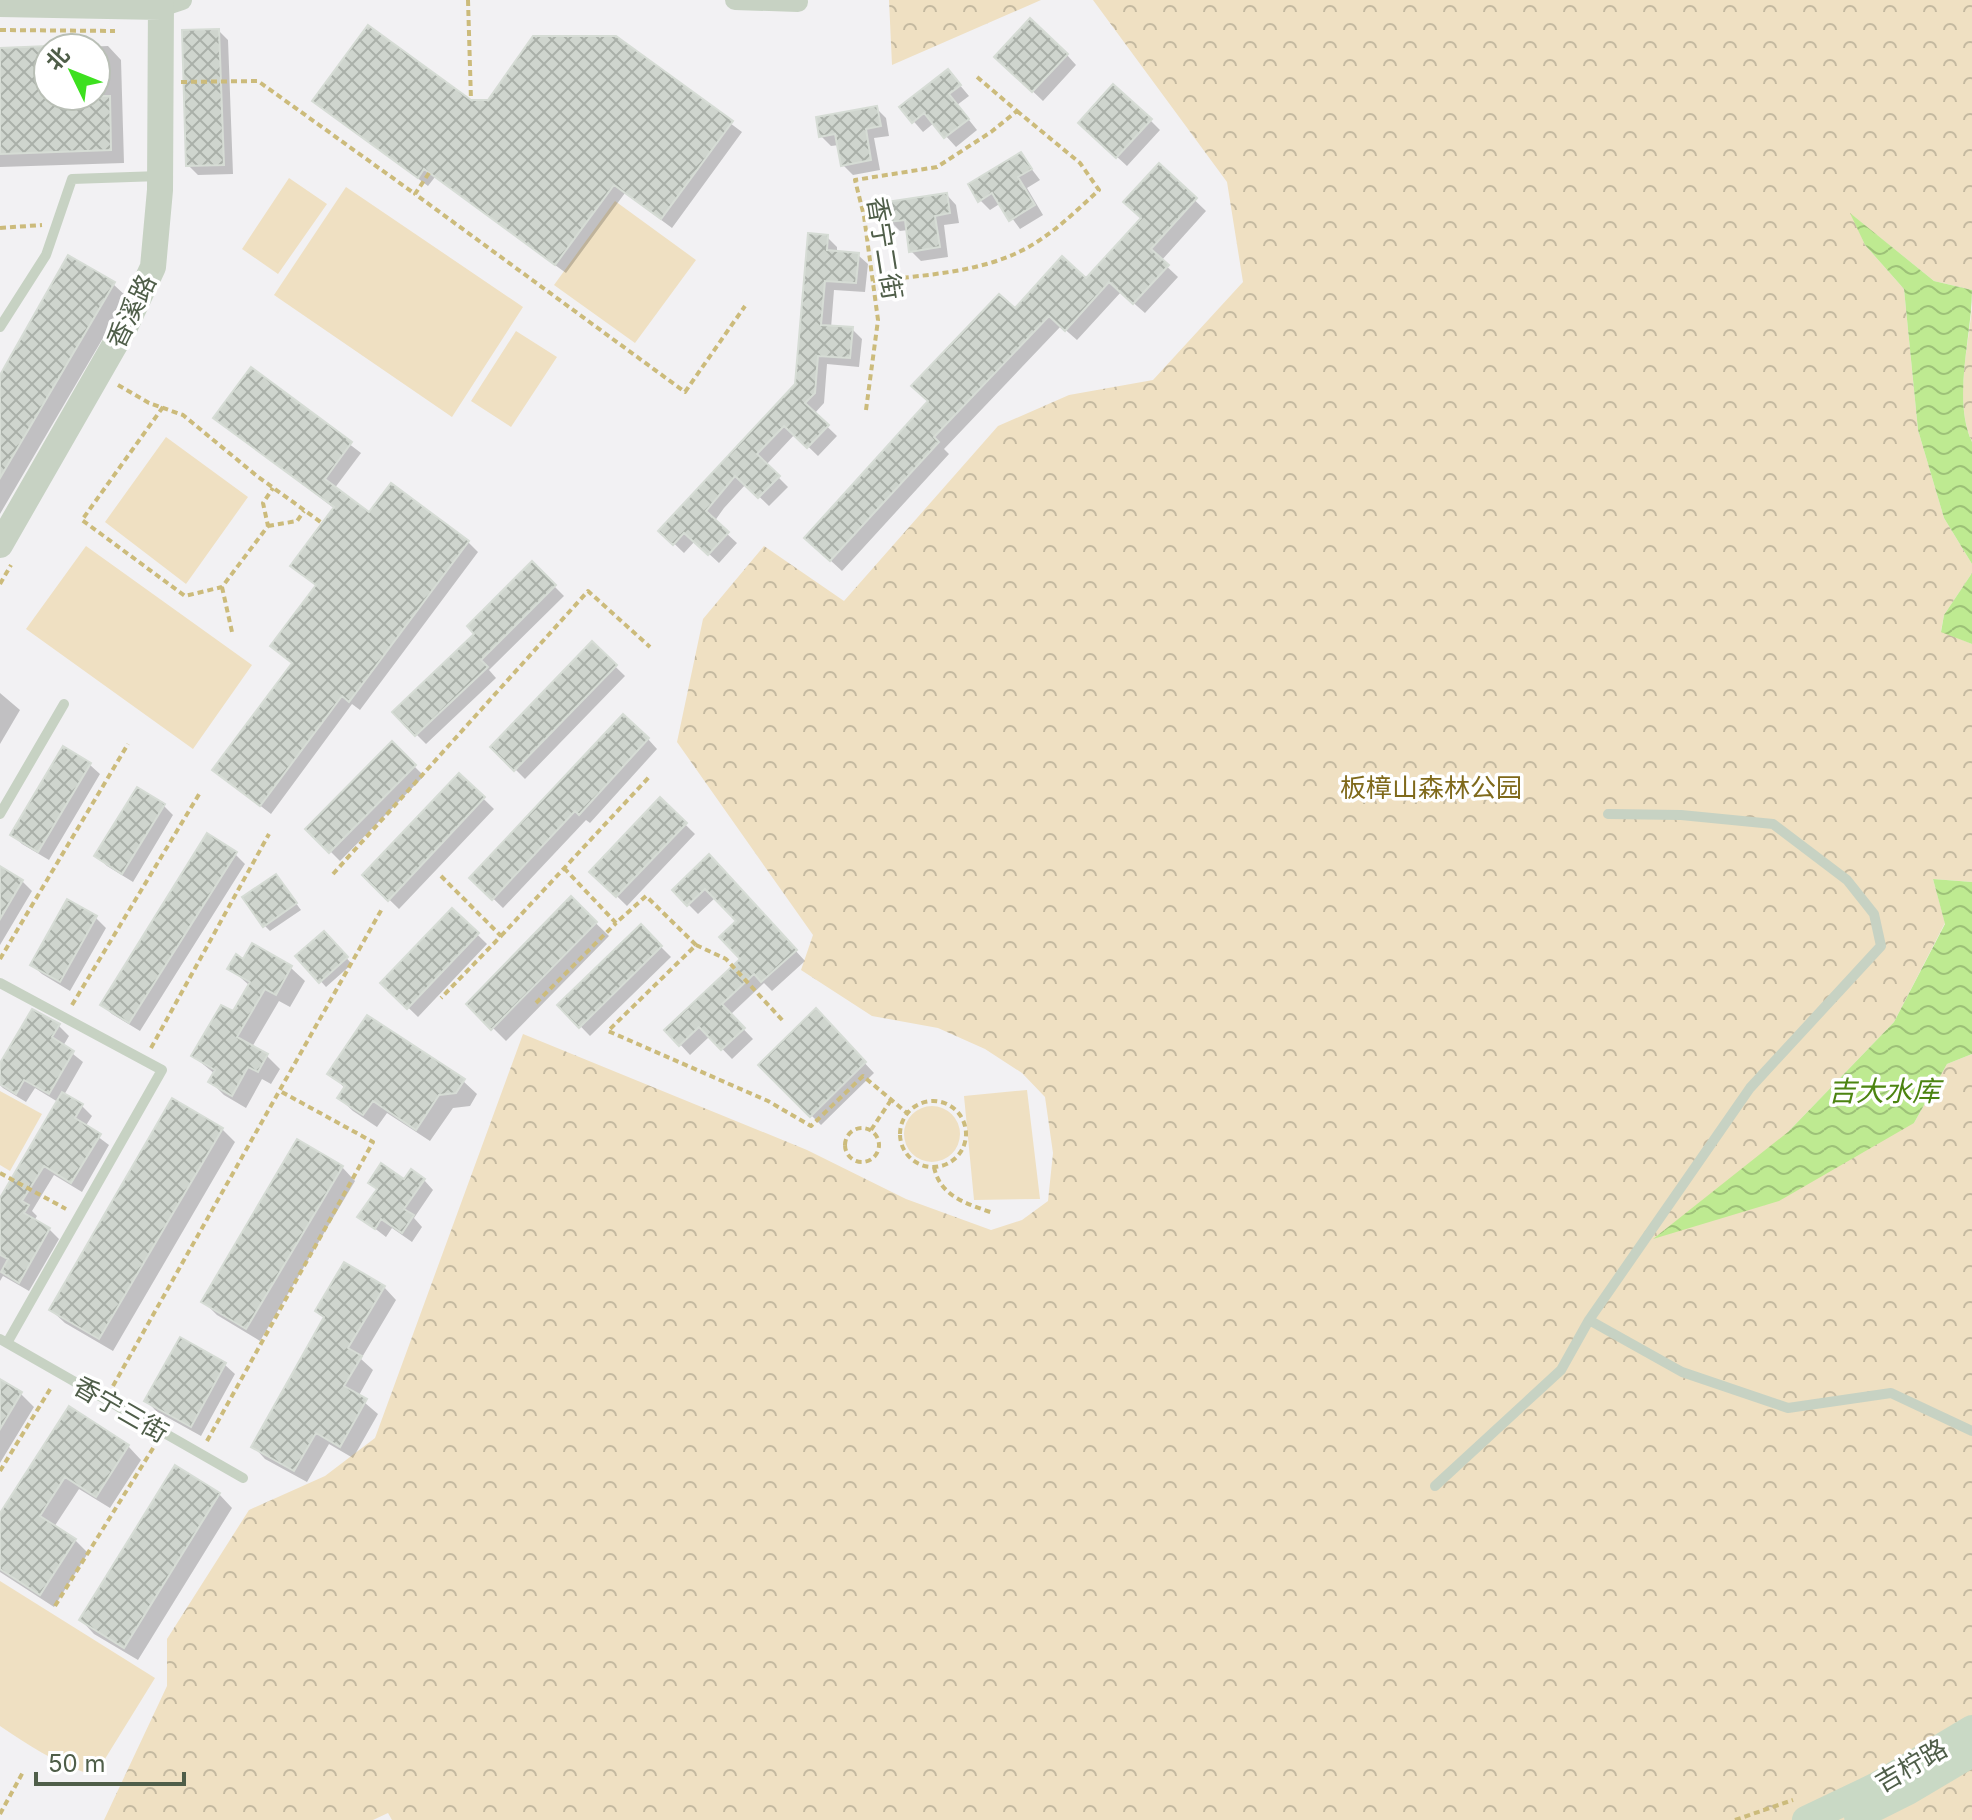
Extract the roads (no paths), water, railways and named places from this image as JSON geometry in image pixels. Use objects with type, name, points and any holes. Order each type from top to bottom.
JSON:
[{"type":"main road","name":"吉柠路","points":[[1806,1820],[1875,1787],[1972,1729]]},
{"type":"main road","name":"吉柠路","points":[[1850,1820],[1908,1791],[1972,1753]]},
{"type":"street","points":[[735,0],[798,2]]},
{"type":"street","points":[[0,4],[168,2]]},
{"type":"street","name":"香溪路","points":[[0,545],[125,327],[153,267],[168,2]]},
{"type":"lane","points":[[0,327],[46,255],[72,179],[160,176]]},
{"type":"lane","points":[[0,814],[64,704]]},
{"type":"lane","points":[[1435,1486],[1561,1370],[1589,1320],[1750,1088],[1881,946],[1874,914],[1847,880],[1773,824],[1681,815],[1608,814]]},
{"type":"lane","points":[[0,983],[162,1070],[3,1341]]},
{"type":"lane","points":[[1589,1320],[1682,1372],[1788,1408],[1891,1393],[1972,1431]]},
{"type":"lane","name":"香宁三街","points":[[3,1341],[243,1478]]},
{"type":"water","points":[[1850,213],[1934,281],[1972,290],[1963,387],[1966,425],[1972,442],[1972,564],[1944,518],[1918,430],[1904,289],[1865,245]]},
{"type":"water","points":[[1972,573],[1972,644],[1941,632],[1944,615]]},
{"type":"water","name":"吉大水库","points":[[1933,879],[1972,882],[1972,1054],[1947,1064],[1914,1123],[1779,1201],[1653,1239],[1788,1132],[1894,1022],[1945,924]]},
{"type":"park label","name":"板樟山森林公园","points":[[1431,787]]}]
